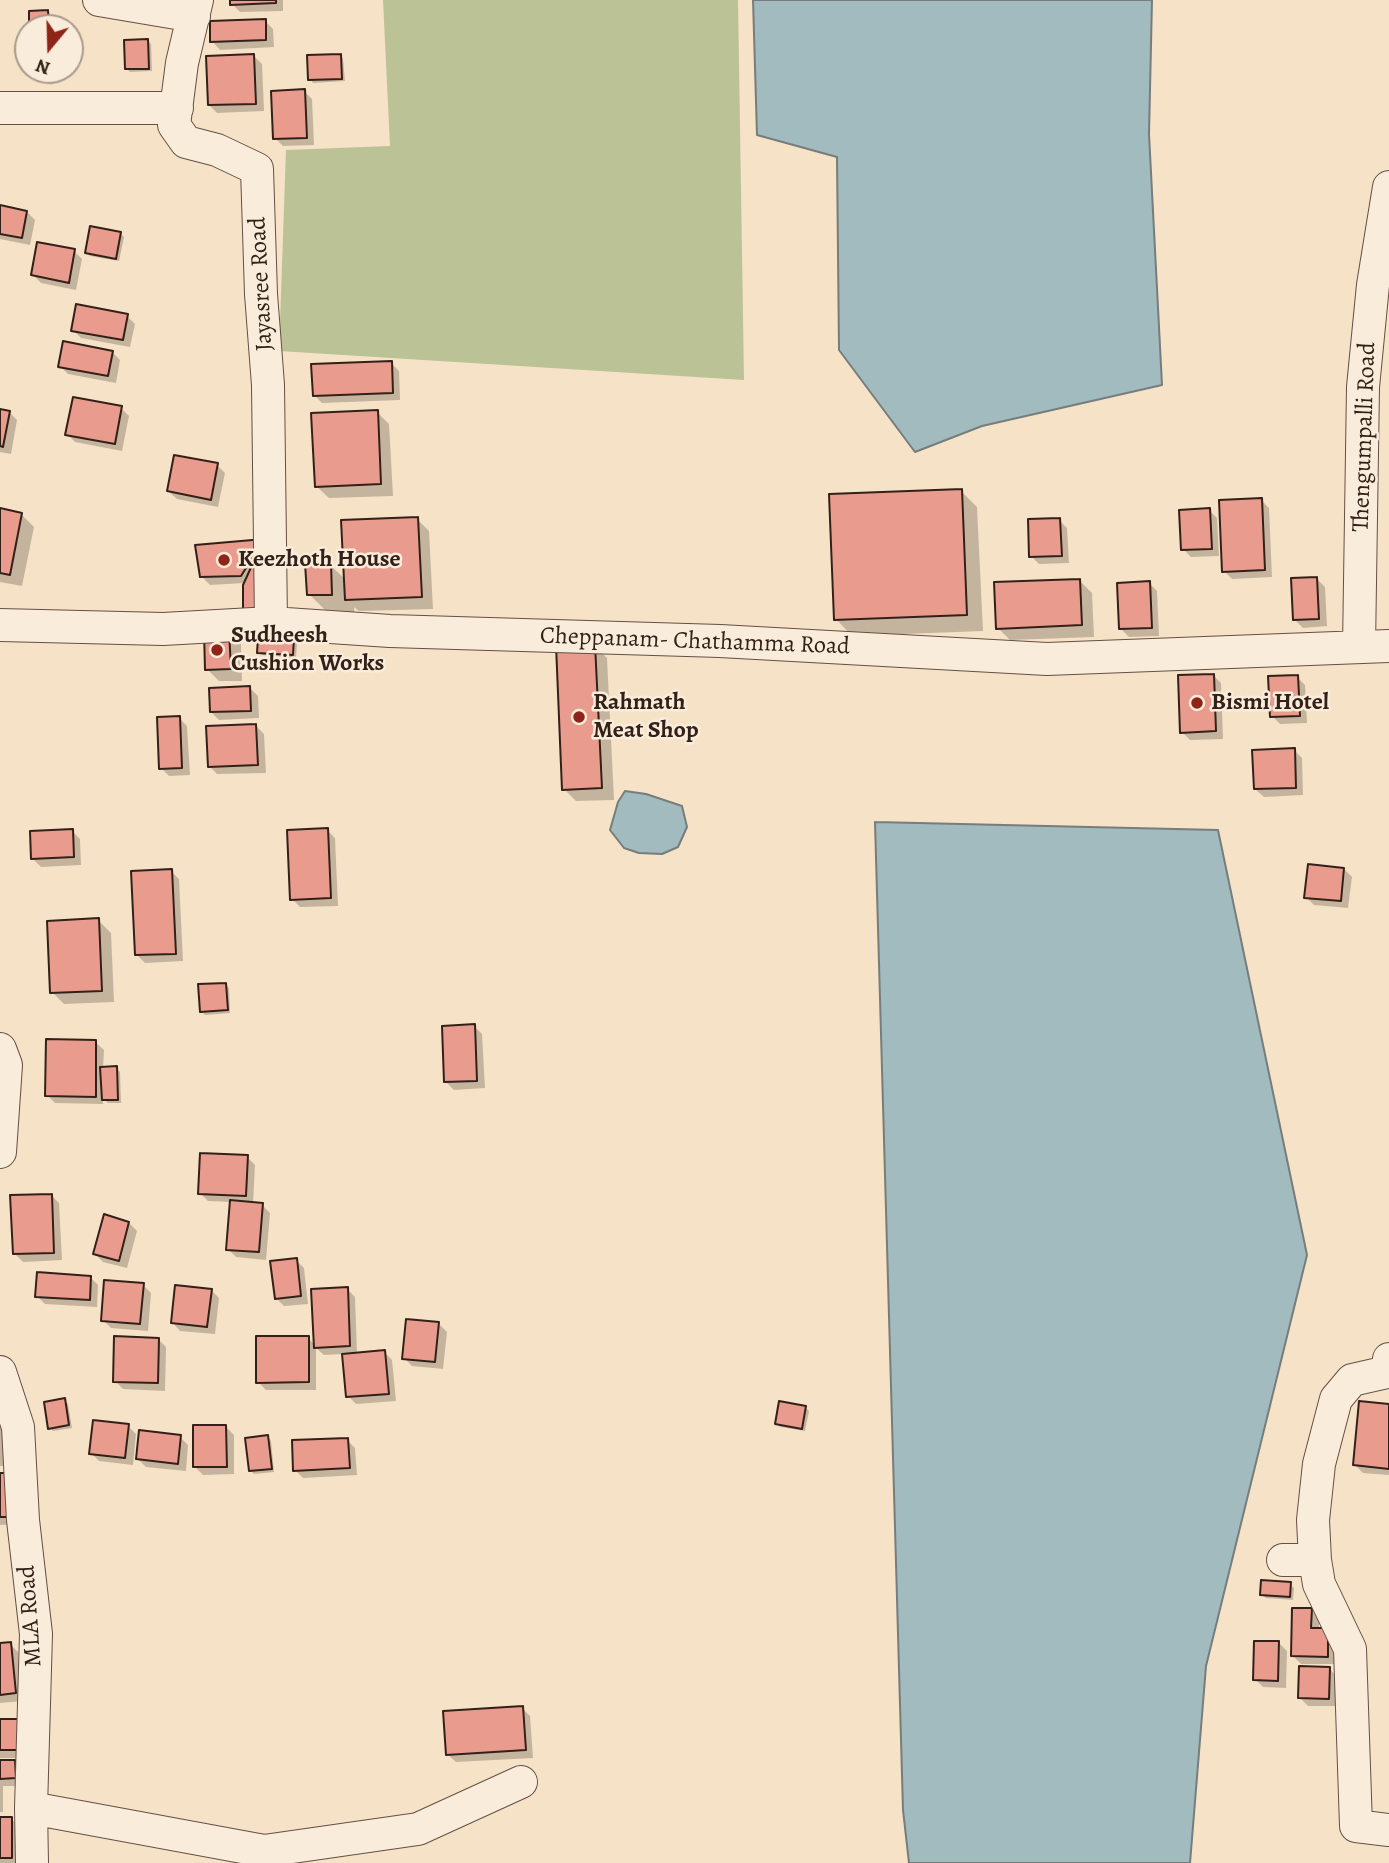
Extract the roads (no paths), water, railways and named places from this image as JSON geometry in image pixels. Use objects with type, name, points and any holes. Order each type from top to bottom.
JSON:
[{"type":"street","points":[[99,0],[195,8]]},
{"type":"street","name":"Jayasree Road","points":[[195,8],[182,63],[174,125],[187,142],[216,150],[257,169],[261,294],[268,385],[271,623]]},
{"type":"street","points":[[0,108],[177,108]]},
{"type":"street","name":"Thengumpalli Road","points":[[1374,646],[1363,387],[1373,285],[1389,187]]},
{"type":"street","name":"Cheppanam- Chathamma Road","points":[[0,625],[163,629],[271,623],[390,631],[720,641],[1047,659],[1374,646]]},
{"type":"street","points":[[0,1049],[6,1065],[0,1152]]},
{"type":"street","points":[[1389,1359],[1387,1372],[1352,1380],[1336,1399],[1319,1464],[1313,1520],[1319,1584],[1350,1649],[1356,1826],[1389,1830]]},
{"type":"street","name":"MLA Road","points":[[0,1371],[18,1427],[23,1520],[36,1634],[32,1863]]},
{"type":"street","points":[[1283,1560],[1315,1560]]},
{"type":"street","points":[[31,1808],[264,1851],[418,1829],[521,1782]]},
{"type":"water","points":[[753,0],[1152,0],[1149,134],[1162,385],[982,426],[915,452],[839,350],[837,157],[757,135]]},
{"type":"water","points":[[625,791],[646,794],[682,806],[687,827],[678,847],[662,854],[639,853],[624,848],[610,830],[618,802]]},
{"type":"water","points":[[875,822],[1218,830],[1307,1255],[1206,1666],[1190,1863],[909,1863],[903,1810]]},
{"type":"place","name":"Keezhoth House","points":[[224,560]]},
{"type":"place","name":"Sudheesh Cushion Works","points":[[217,650]]},
{"type":"place","name":"Bismi Hotel","points":[[1197,703]]},
{"type":"place","name":"Rahmath Meat Shop","points":[[579,717]]}]
